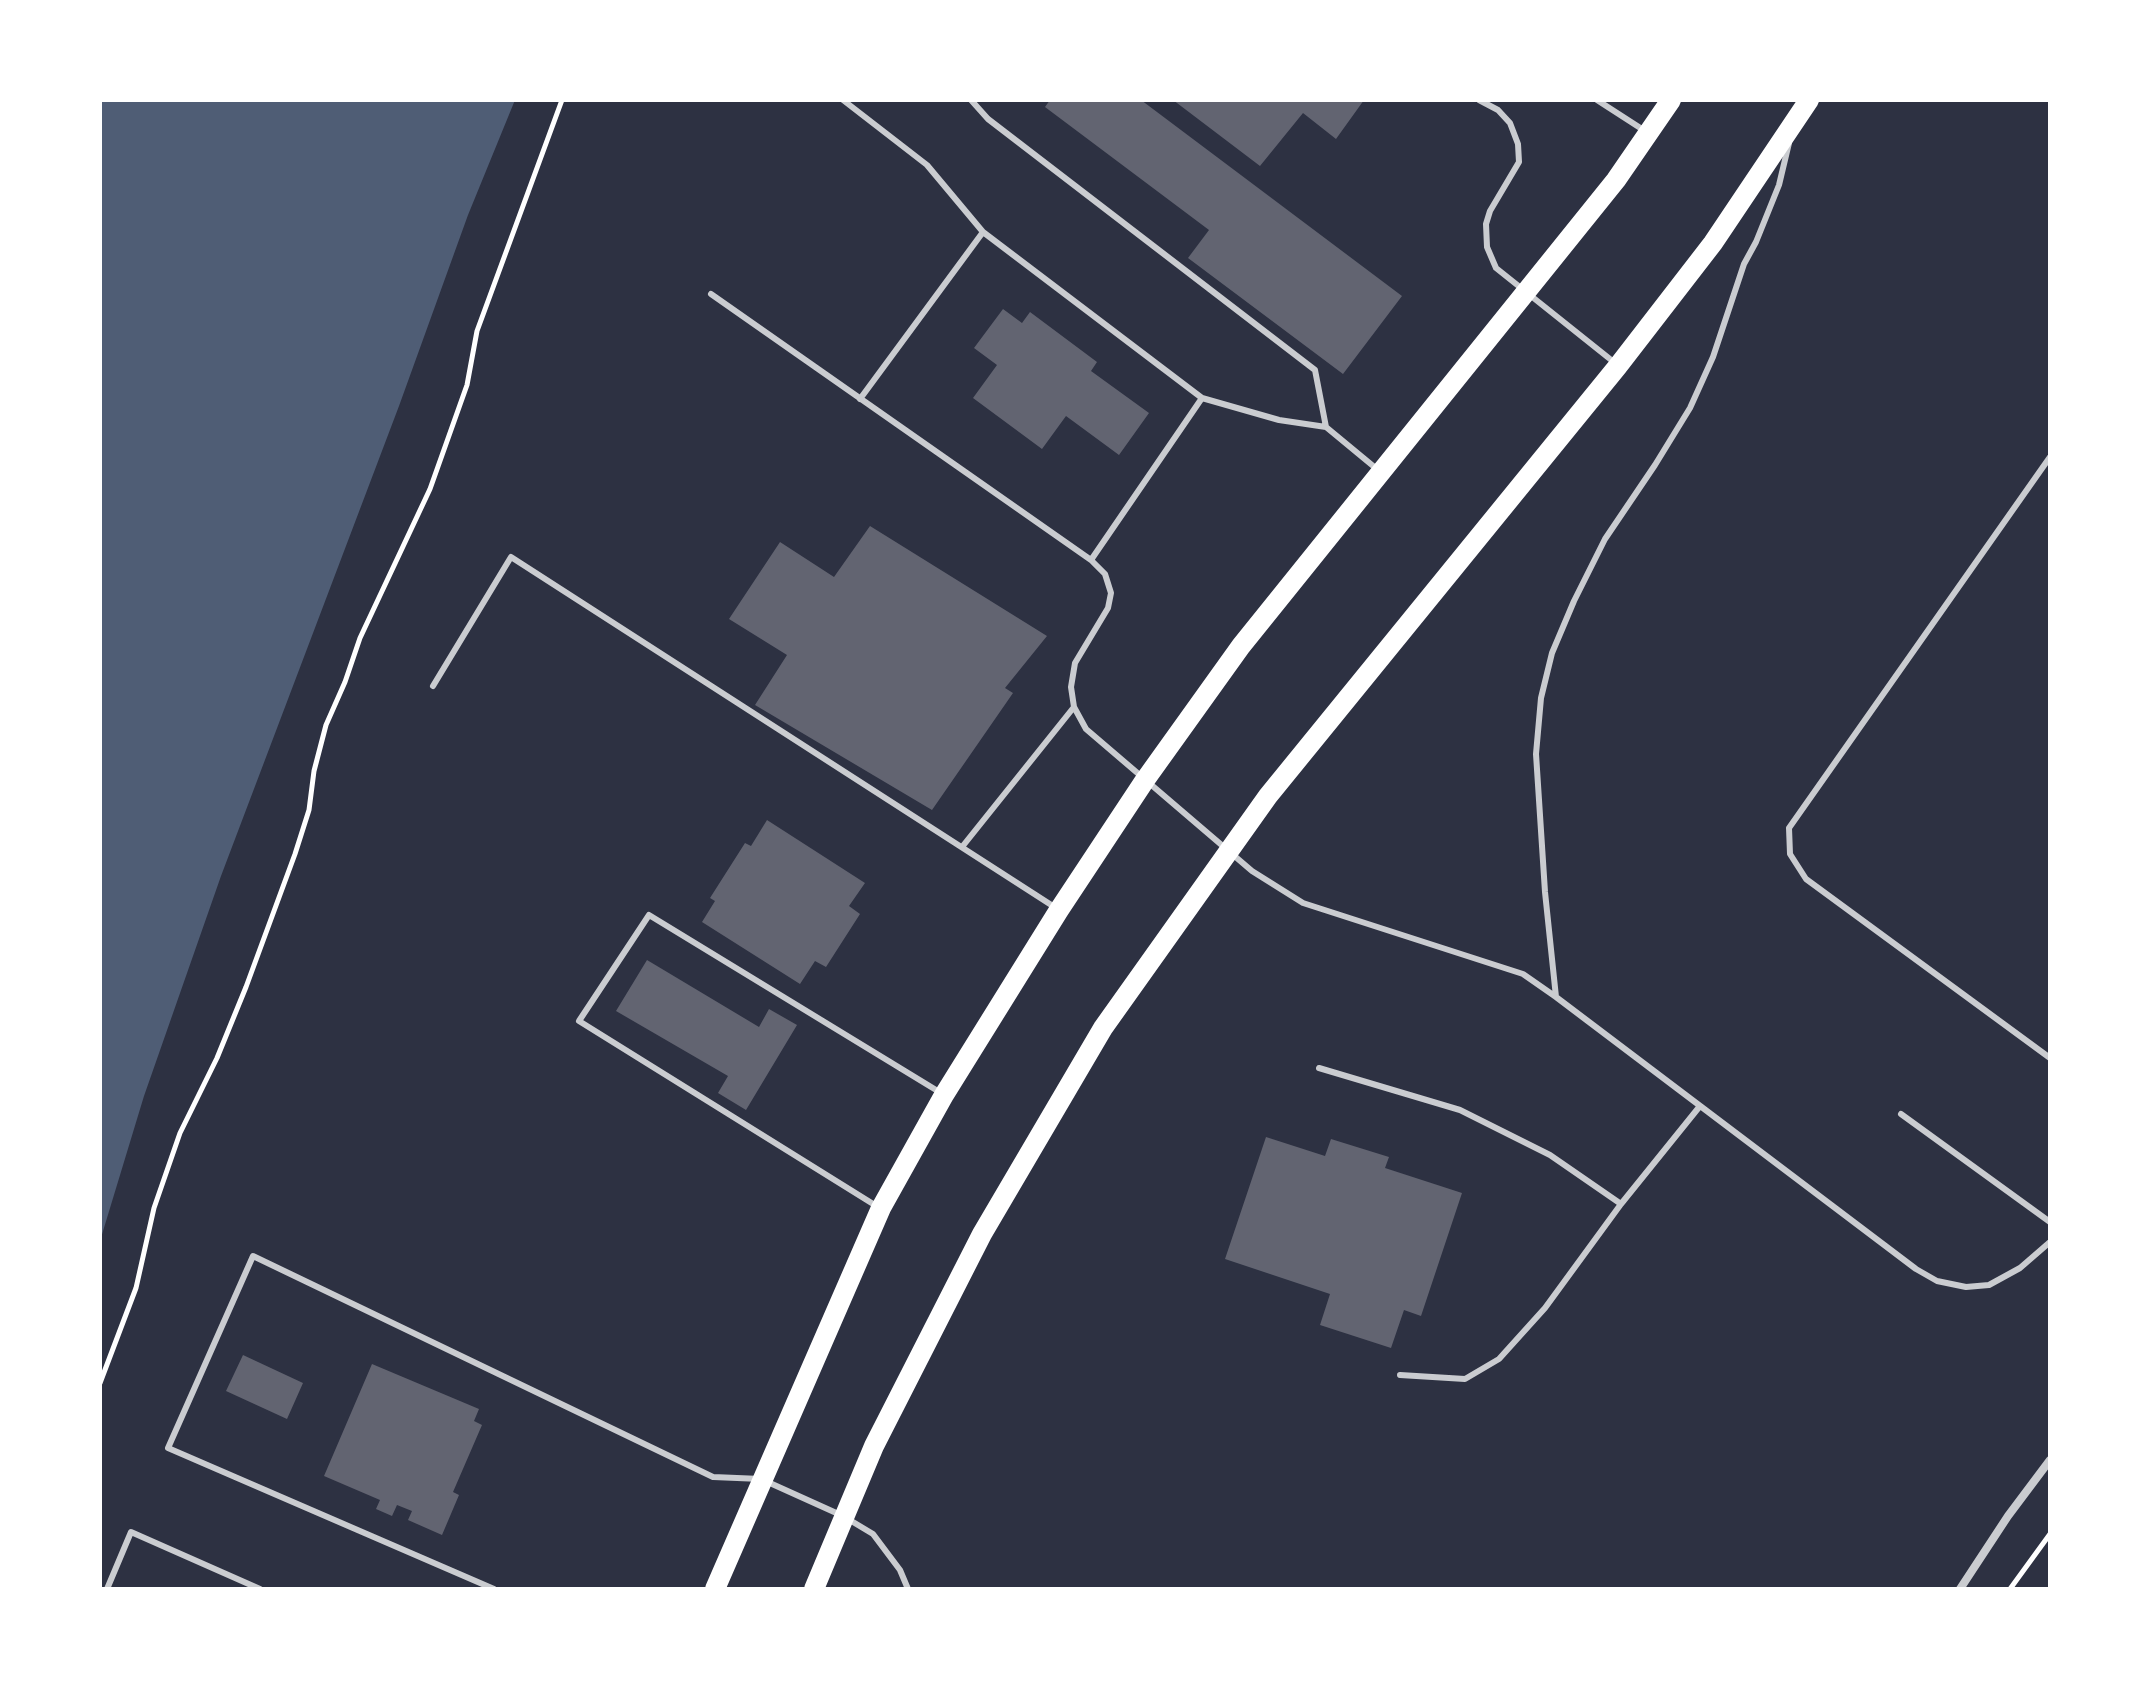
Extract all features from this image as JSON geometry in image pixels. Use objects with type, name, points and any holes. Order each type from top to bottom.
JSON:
[{"type":"main road","points":[[715,1589],[881,1208],[944,1095],[1059,910],[1145,780],[1241,646],[1616,180],[1671,100]]},
{"type":"main road","points":[[814,1589],[874,1446],[982,1234],[1103,1028],[1268,796],[1618,366],[1713,243],[1809,100]]},
{"type":"street","points":[[1960,1589],[2008,1516],[2050,1460]]},
{"type":"lane","points":[[843,100],[927,165],[983,232],[1202,398],[1279,420],[1326,427],[1381,473]]},
{"type":"lane","points":[[971,100],[988,119],[1315,370],[1326,427]]},
{"type":"lane","points":[[1479,100],[1498,110],[1510,123],[1518,144],[1519,162],[1490,211],[1486,224],[1487,247],[1496,268],[1618,366]]},
{"type":"lane","points":[[1597,100],[1648,133]]},
{"type":"lane","points":[[1556,997],[1536,754],[1541,698],[1552,653],[1605,539],[1690,408],[1713,357],[1744,264],[1779,185],[1793,128]]},
{"type":"lane","points":[[860,399],[983,232]]},
{"type":"lane","points":[[711,294],[1091,560],[1105,574],[1111,593],[1108,608],[1075,663],[1071,687],[1074,707],[1086,729],[1252,871],[1303,903],[1523,974],[1916,1269],[1937,1281],[1966,1287],[1989,1285],[2020,1268],[2050,1242]]},
{"type":"lane","points":[[1091,560],[1202,398]]},
{"type":"lane","points":[[2050,457],[1789,828],[1790,854],[1806,879],[2050,1058]]},
{"type":"lane","points":[[433,686],[511,557],[1059,910]]},
{"type":"lane","points":[[962,847],[1074,707]]},
{"type":"lane","points":[[881,1208],[579,1021],[649,915],[944,1095]]},
{"type":"lane","points":[[1319,1068],[1460,1110],[1550,1155],[1621,1204]]},
{"type":"lane","points":[[1400,1375],[1465,1379],[1499,1359],[1545,1308],[1621,1204],[1700,1106]]},
{"type":"lane","points":[[1901,1114],[2050,1222]]},
{"type":"lane","points":[[494,1589],[168,1448],[253,1256],[713,1477],[761,1479],[843,1516],[873,1534],[900,1570],[908,1589]]},
{"type":"lane","points":[[107,1589],[131,1532],[260,1589]]},
{"type":"path","points":[[100,1383],[136,1288],[154,1208],[175,1146],[217,1058],[264,944],[309,810],[314,771],[326,725],[360,638],[430,489],[467,385],[481,319],[562,100]]},
{"type":"path","points":[[2010,1589],[2050,1534]]},
{"type":"water","points":[[100,100],[515,100],[468,215],[221,876],[144,1096],[100,1241]]},
{"type":"building","points":[[1050,100],[1141,100],[1402,296],[1343,374],[1188,258],[1209,230],[1045,107]]},
{"type":"building","points":[[1173,100],[1364,100],[1336,139],[1303,113],[1260,166]]},
{"type":"building","points":[[1003,309],[1022,323],[1030,312],[1097,362],[1091,371],[1149,413],[1119,455],[1066,416],[1042,449],[973,398],[997,365],[974,348]]},
{"type":"building","points":[[870,526],[1047,636],[1005,688],[1013,693],[932,810],[755,705],[787,655],[729,619],[780,542],[834,577]]},
{"type":"building","points":[[767,820],[865,883],[849,906],[860,914],[826,967],[815,961],[800,984],[702,922],[715,901],[710,898],[745,843],[751,846]]},
{"type":"building","points":[[647,960],[759,1027],[769,1009],[797,1025],[746,1110],[718,1093],[728,1076],[616,1011]]},
{"type":"building","points":[[1266,1137],[1325,1156],[1331,1139],[1389,1157],[1385,1168],[1462,1193],[1421,1316],[1404,1310],[1391,1348],[1320,1325],[1330,1294],[1225,1259]]},
{"type":"building","points":[[243,1355],[303,1383],[287,1419],[226,1391]]},
{"type":"building","points":[[372,1364],[479,1409],[474,1421],[482,1425],[453,1492],[459,1495],[442,1535],[408,1520],[412,1511],[397,1505],[392,1516],[376,1509],[380,1500],[324,1476]]}]
